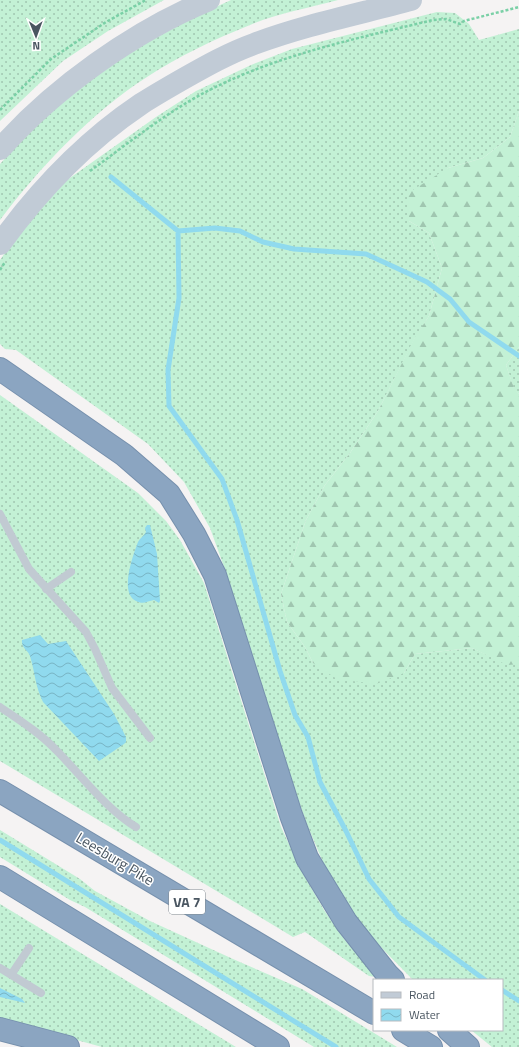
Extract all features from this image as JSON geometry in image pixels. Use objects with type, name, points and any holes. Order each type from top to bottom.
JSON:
[{"type":"highway","points":[[0,370],[124,455],[169,494],[194,534],[215,575],[291,815],[307,858],[346,922],[392,979]]},
{"type":"highway","name":"Leesburg Pike","points":[[0,791],[373,1012]]},
{"type":"highway","points":[[0,877],[278,1047]]},
{"type":"highway","points":[[0,1029],[68,1047]]},
{"type":"highway","points":[[405,1031],[431,1047]]},
{"type":"highway","points":[[450,1031],[468,1047]]},
{"type":"main road","points":[[0,149],[38,111],[101,61],[134,38],[190,8],[209,0]]},
{"type":"main road","points":[[4,251],[29,206],[55,176],[87,146],[141,104],[201,69],[253,44],[308,27],[411,0]]},
{"type":"lane","points":[[0,514],[29,570],[86,632],[112,688],[150,738]]},
{"type":"lane","points":[[46,589],[71,572]]},
{"type":"lane","points":[[0,707],[42,737],[119,815],[136,827]]},
{"type":"lane","points":[[11,975],[29,948]]},
{"type":"lane","points":[[0,968],[41,993]]},
{"type":"path","points":[[0,110],[51,59],[106,22],[146,0]]},
{"type":"path","points":[[84,176],[176,108],[224,83],[256,70],[316,49],[433,20],[446,19],[460,24],[464,21],[519,7]]},
{"type":"path","points":[[0,270],[4,251]]},
{"type":"green space","points":[[0,0],[164,0],[108,31],[63,61],[0,121]]},
{"type":"green space","points":[[231,0],[338,0],[283,14],[250,25],[197,48],[147,77],[106,107],[68,142],[49,161],[15,200],[0,220],[0,164],[44,118],[93,77],[126,55],[195,17]]},
{"type":"green space","points":[[437,12],[455,13],[469,24],[479,40],[519,29],[519,111],[510,137],[483,158],[448,168],[409,221],[429,233],[442,268],[429,316],[415,338],[378,411],[350,453],[325,485],[306,520],[281,594],[287,622],[305,647],[313,663],[404,673],[415,654],[472,648],[507,664],[519,664],[519,1047],[492,1047],[472,1031],[503,1031],[503,979],[412,979],[370,936],[347,904],[325,867],[306,822],[269,716],[227,575],[210,528],[184,482],[148,444],[16,350],[5,349],[0,344],[0,260],[24,226],[60,185],[156,117],[196,91],[251,65],[292,49]]},
{"type":"green space","points":[[519,111],[519,347],[506,365],[514,388],[519,394],[519,664],[507,665],[472,648],[415,654],[404,673],[376,684],[337,679],[313,663],[305,647],[287,622],[281,594],[306,520],[325,485],[350,453],[378,411],[415,337],[429,316],[442,268],[429,233],[409,221],[408,193],[448,168],[483,158],[510,137]]},
{"type":"green space","points":[[519,347],[519,394],[514,389],[506,365]]},
{"type":"green space","points":[[0,395],[138,493],[166,521],[180,540],[204,583],[281,827],[301,870],[324,910],[344,939],[376,977],[369,976],[305,932],[293,937],[0,761]]},
{"type":"green space","points":[[0,830],[80,879],[95,891],[150,921],[302,989],[397,1047],[314,1047],[85,907],[70,900],[0,857]]},
{"type":"green space","points":[[0,904],[236,1047],[102,1047],[0,1019]]},
{"type":"water","points":[[147,525],[150,525],[157,554],[159,603],[154,600],[143,603],[136,601],[131,597],[128,590],[129,573],[133,556],[138,542],[146,532],[145,528]]},
{"type":"water","points":[[40,635],[48,644],[66,641],[114,714],[126,737],[126,742],[124,744],[99,761],[43,702],[40,696],[30,656],[22,643],[22,640]]},
{"type":"water","points":[[0,988],[22,999],[25,1003],[0,997]]},
{"type":"waterway","points":[[111,177],[178,231],[215,228],[240,231],[263,242],[294,249],[366,254],[427,282],[450,299],[469,322],[519,356]]},
{"type":"waterway","points":[[178,231],[179,298],[168,370],[169,406],[222,479],[237,520],[280,671],[295,715],[308,737],[320,782],[369,879],[399,917],[484,979]]},
{"type":"waterway","points":[[0,840],[336,1047]]},
{"type":"waterway","points":[[503,991],[519,1001]]}]
